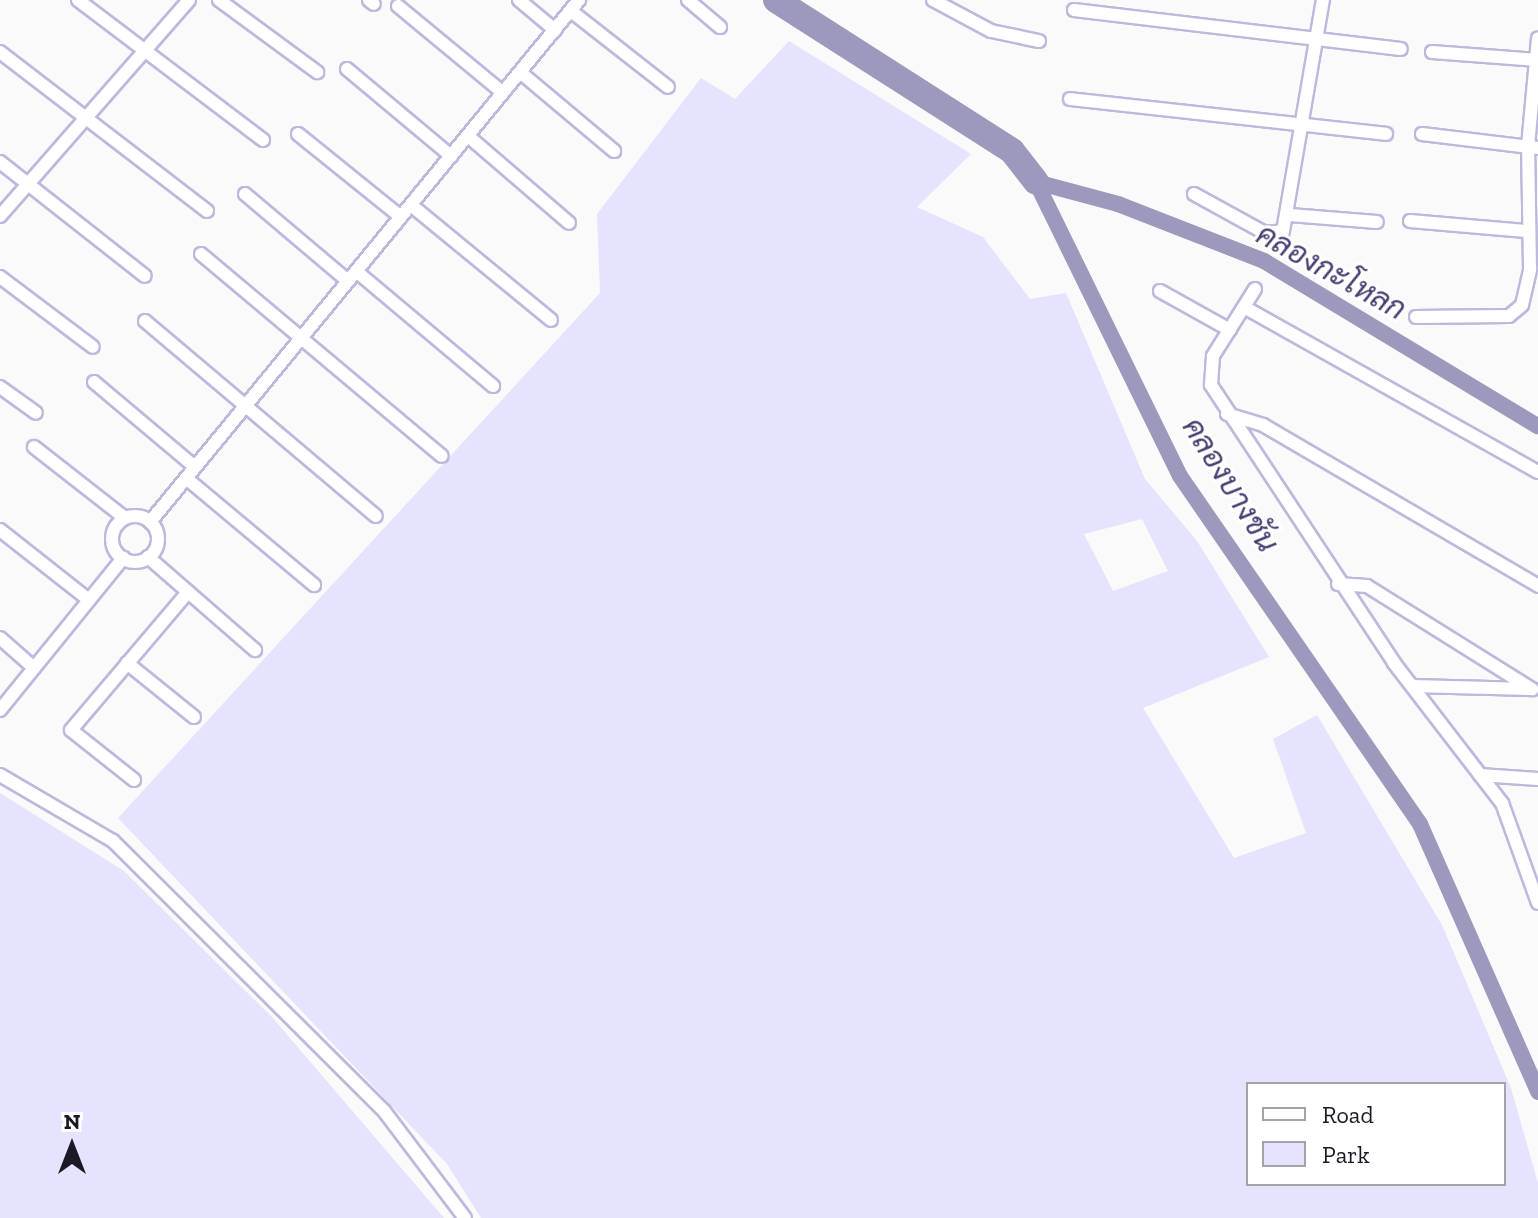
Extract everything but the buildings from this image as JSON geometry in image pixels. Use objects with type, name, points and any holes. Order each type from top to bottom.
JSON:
[{"type":"street","points":[[78,0],[263,140]]},
{"type":"street","points":[[0,216],[189,0]]},
{"type":"street","points":[[219,0],[317,72]]},
{"type":"street","points":[[519,0],[555,30]]},
{"type":"street","points":[[688,0],[720,27]]},
{"type":"street","points":[[933,0],[991,31],[1039,41]]},
{"type":"street","points":[[1194,194],[1272,235],[1290,215],[1323,0]]},
{"type":"street","points":[[150,522],[575,5],[668,87]]},
{"type":"street","points":[[398,6],[503,93]]},
{"type":"street","points":[[1074,10],[1401,49]]},
{"type":"street","points":[[1416,317],[1517,312],[1530,280],[1526,231],[1538,38]]},
{"type":"street","points":[[0,52],[84,120],[207,211]]},
{"type":"street","points":[[1432,52],[1537,60]]},
{"type":"street","points":[[347,69],[451,156]]},
{"type":"street","points":[[520,72],[614,151]]},
{"type":"street","points":[[1070,99],[1386,134]]},
{"type":"street","points":[[298,134],[401,217]]},
{"type":"street","points":[[1422,134],[1533,147]]},
{"type":"street","points":[[468,136],[569,223]]},
{"type":"street","points":[[0,162],[145,276]]},
{"type":"street","points":[[245,194],[493,386]]},
{"type":"street","points":[[411,205],[551,320]]},
{"type":"street","points":[[1290,215],[1377,222]]},
{"type":"street","points":[[1410,221],[1526,231]]},
{"type":"street","points":[[201,254],[303,335],[442,456]]},
{"type":"street","points":[[0,277],[93,347]]},
{"type":"street","points":[[1255,289],[1208,375],[1227,414],[1338,584],[1502,803],[1532,865],[1538,903]]},
{"type":"street","points":[[1160,291],[1230,330]]},
{"type":"street","points":[[1244,307],[1538,472]]},
{"type":"street","points":[[145,321],[376,516]]},
{"type":"street","points":[[94,382],[195,467]]},
{"type":"street","points":[[0,387],[36,413]]},
{"type":"street","points":[[1227,414],[1263,425],[1538,586]]},
{"type":"street","points":[[34,447],[125,518],[150,522]]},
{"type":"street","points":[[186,478],[314,585]]},
{"type":"street","points":[[123,558],[112,536],[125,518]]},
{"type":"street","points":[[148,557],[158,538],[150,522]]},
{"type":"street","points":[[0,530],[89,600]]},
{"type":"street","points":[[0,710],[123,558],[148,557],[255,650]]},
{"type":"street","points":[[1338,584],[1367,586],[1535,689]]},
{"type":"street","points":[[134,780],[71,730],[188,592]]},
{"type":"street","points":[[0,638],[34,668]]},
{"type":"street","points":[[127,663],[194,717]]},
{"type":"street","points":[[1412,686],[1535,689]]},
{"type":"street","points":[[0,775],[124,851],[384,1111],[465,1218]]},
{"type":"street","points":[[1480,775],[1538,779]]},
{"type":"green space","points":[[789,41],[971,154],[917,207],[983,237],[1030,299],[1066,293],[1145,479],[1197,541],[1269,657],[1143,708],[1234,858],[1306,833],[1273,739],[1317,715],[1442,925],[1511,1088],[1538,1183],[1538,1218],[481,1218],[447,1164],[118,818],[600,293],[597,214],[701,78],[735,99]],"holes":[[[1142,519],[1168,571],[1113,591],[1084,534]]]},
{"type":"green space","points":[[0,793],[124,871],[272,1017],[444,1218],[0,1218]]},
{"type":"waterway","name":"คลองบางชัน","points":[[776,0],[1012,151],[1036,182]]},
{"type":"waterway","name":"คลองบางชัน","points":[[1036,182],[1180,476],[1420,824],[1538,1092]]},
{"type":"waterway","name":"คลองกะโหลก","points":[[1036,182],[1118,204],[1264,261],[1538,426]]}]
